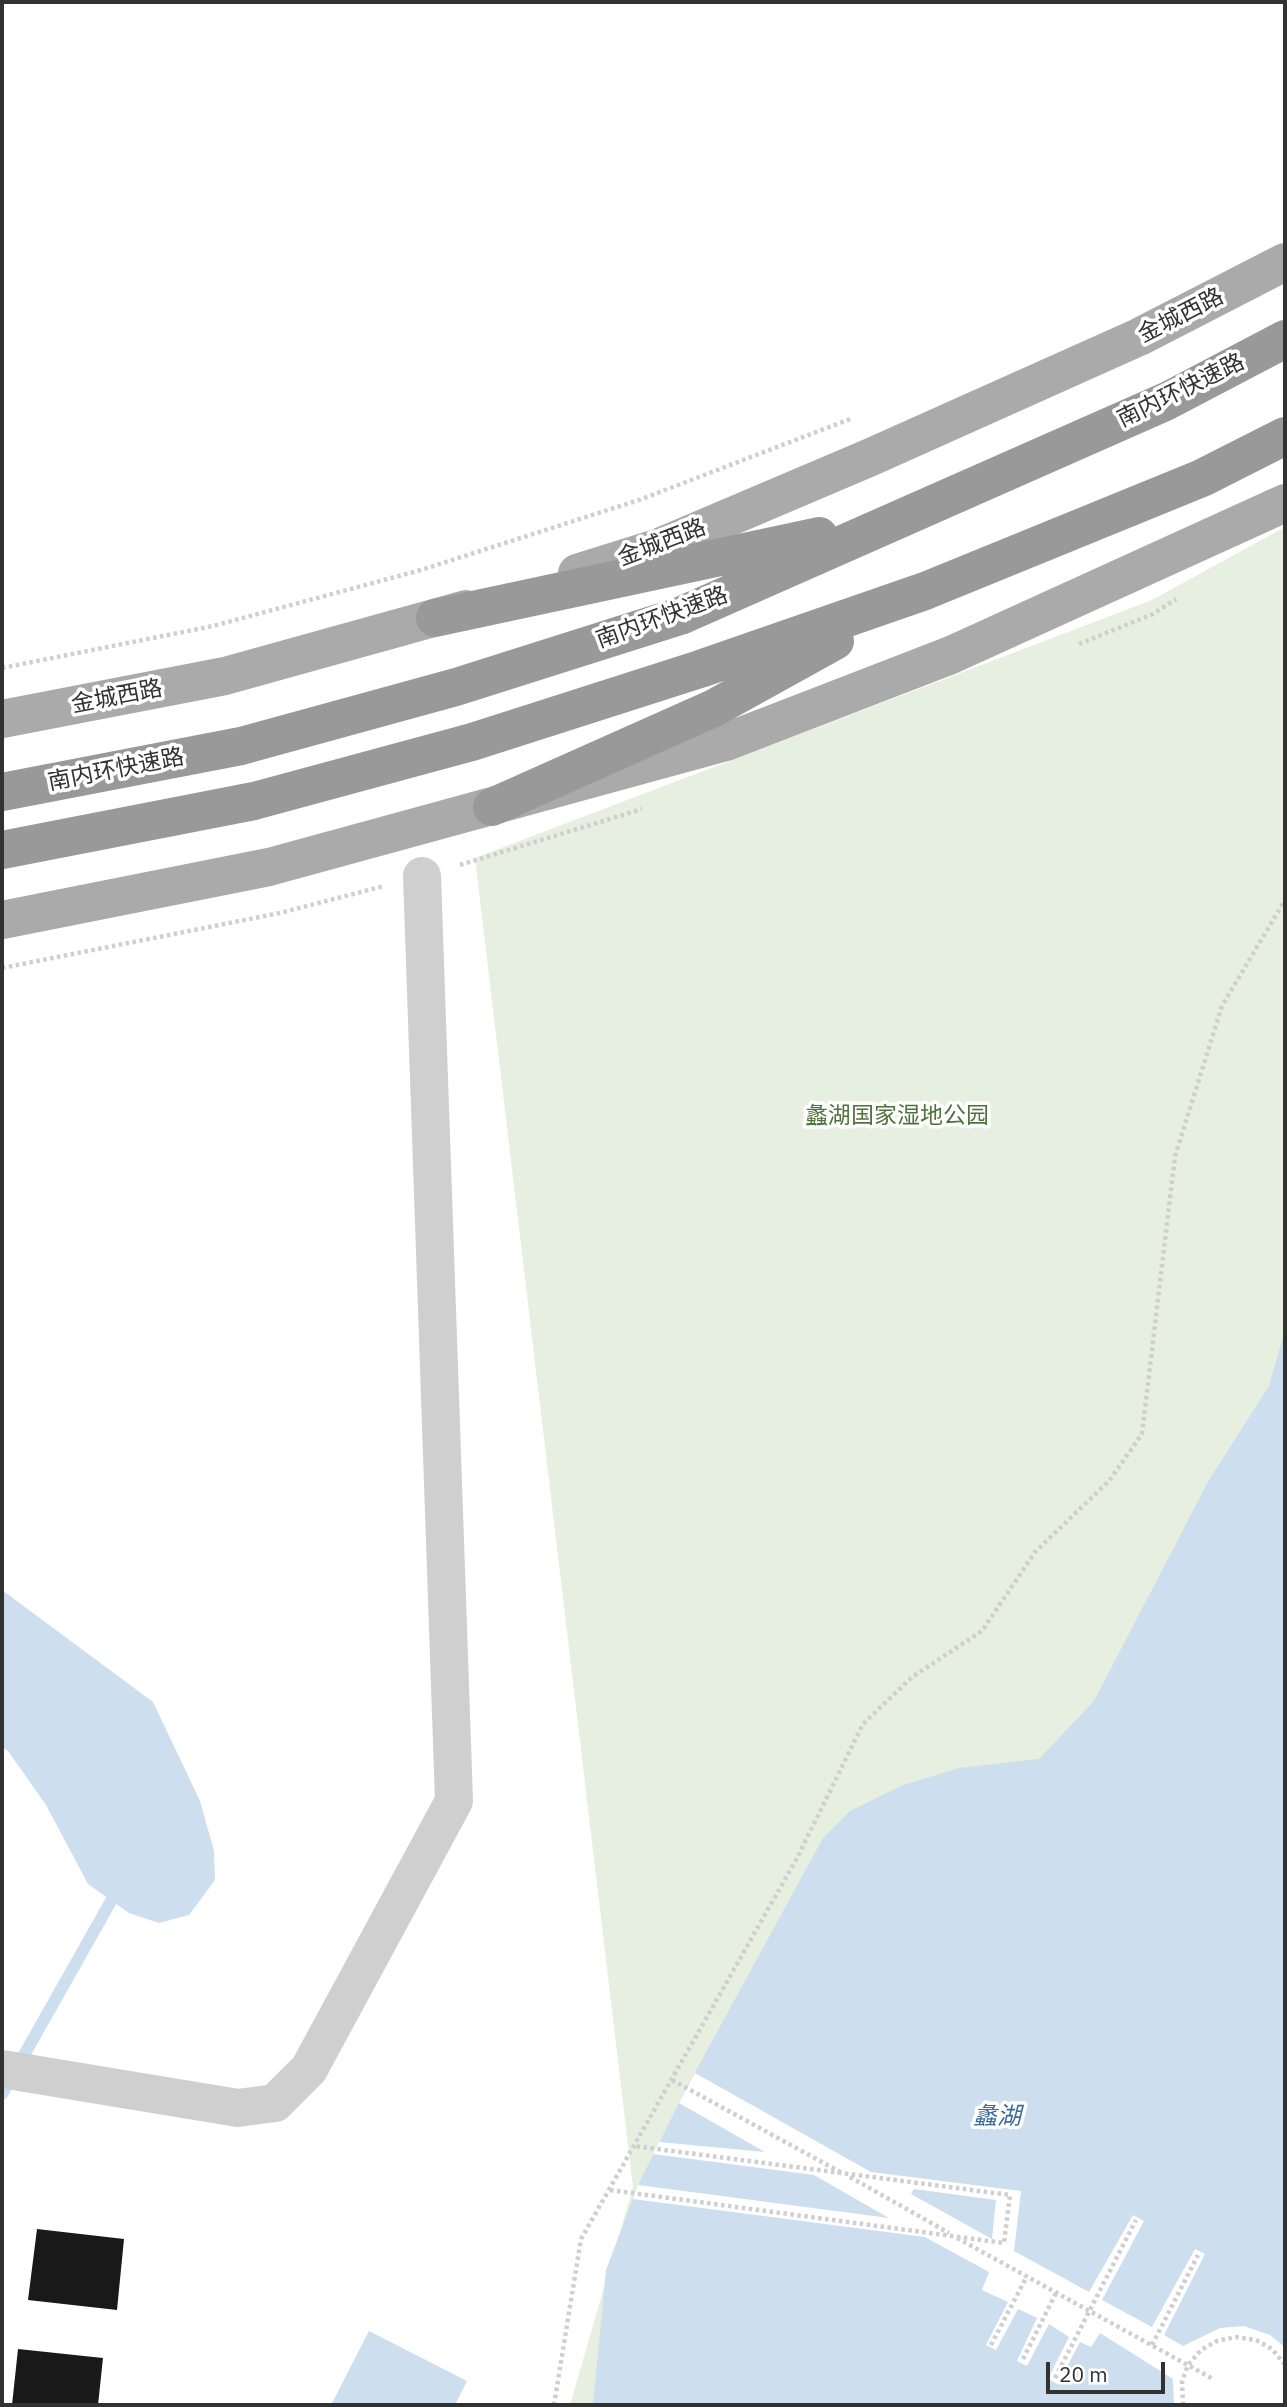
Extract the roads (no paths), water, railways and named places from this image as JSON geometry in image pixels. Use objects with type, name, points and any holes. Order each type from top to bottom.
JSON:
[{"type":"highway","name":"南内环快速路","points":[[2,792],[241,746],[456,687],[680,615],[1167,401],[1285,339]]},
{"type":"highway","points":[[2,850],[254,801],[472,742],[700,669],[925,591],[1202,478],[1285,436]]},
{"type":"highway","points":[[435,618],[896,520]]},
{"type":"highway","points":[[492,807],[714,708],[925,591]]},
{"type":"main road","name":"金城西路","points":[[2,719],[225,676],[435,618],[657,548],[1139,338],[1285,262]]},
{"type":"main road","points":[[2,920],[270,867],[726,742],[951,655],[1285,503]]},
{"type":"street","points":[[2,2069],[238,2108],[275,2103],[309,2069],[454,1801],[422,876]]},
{"type":"water","name":"蠡湖","points":[[1285,1330],[1285,2405],[593,2405],[606,2270],[638,2185],[687,2087],[823,1838],[850,1811],[903,1785],[959,1768],[1039,1759],[1094,1701],[1209,1480],[1269,1386]]},
{"type":"water","points":[[2,1590],[153,1702],[200,1801],[214,1851],[215,1880],[189,1915],[159,1923],[129,1913],[88,1884],[46,1805],[8,1751],[2,1747]]},
{"type":"water","points":[[369,2331],[467,2381],[455,2405],[331,2405]]},
{"type":"waterway","points":[[2,2094],[111,1901]]},
{"type":"park label","name":"蠡湖国家湿地公园","points":[[897,1116]]}]
